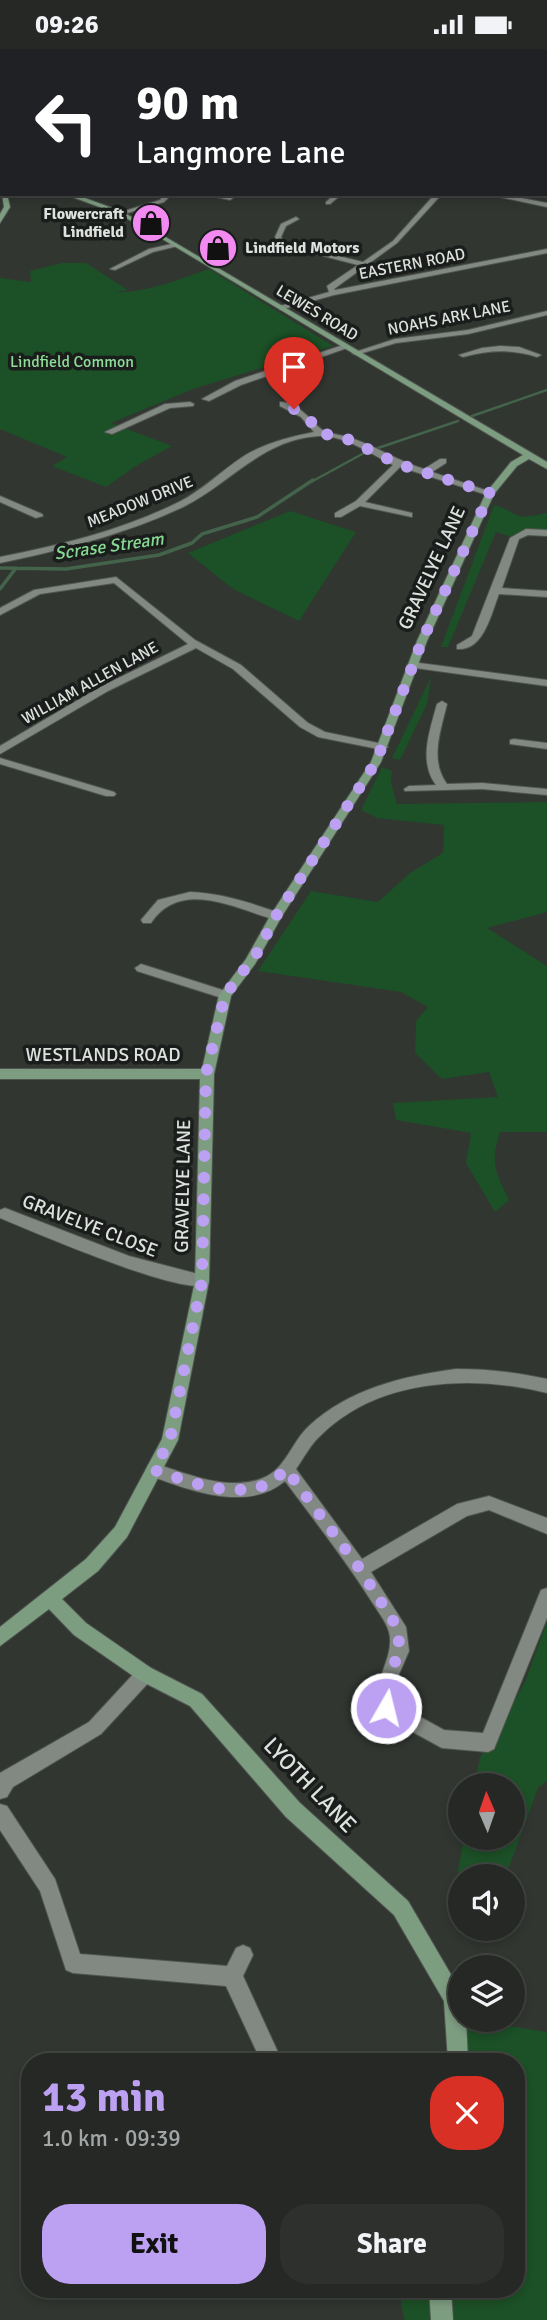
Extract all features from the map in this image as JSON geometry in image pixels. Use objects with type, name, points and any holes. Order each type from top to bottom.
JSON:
[{"type":"street","points":[[0,221],[7,207],[4,196]]},
{"type":"street","name":"LEWES ROAD","points":[[73,196],[121,213],[547,466]]},
{"type":"street","points":[[121,213],[162,201],[167,196]]},
{"type":"street","points":[[218,196],[230,198]]},
{"type":"street","points":[[328,203],[337,196]]},
{"type":"street","points":[[333,293],[330,288],[395,242],[437,196]]},
{"type":"street","points":[[499,196],[547,205]]},
{"type":"street","points":[[296,219],[283,225],[278,237],[283,244],[365,264]]},
{"type":"street","points":[[118,268],[150,250],[176,245]]},
{"type":"street","name":"EASTERN ROAD","points":[[283,308],[333,293],[547,251]]},
{"type":"street","name":"NOAHS ARK LANE","points":[[356,353],[395,341],[468,332],[547,313]]},
{"type":"street","points":[[468,332],[481,343],[522,349],[537,355]]},
{"type":"street","points":[[463,355],[481,343]]},
{"type":"street","points":[[108,432],[168,407],[190,404],[194,399],[205,399],[238,383],[346,347]]},
{"type":"street","points":[[283,404],[304,415],[320,433],[347,439],[398,464],[490,493]]},
{"type":"street","name":"MEADOW DRIVE","points":[[0,560],[82,540],[173,507],[203,492],[243,460],[300,437],[320,433]]},
{"type":"street","name":"GRAVELYE LANE","points":[[0,1638],[92,1565],[121,1532],[170,1440],[202,1281],[206,1074],[225,995],[257,953],[276,916],[352,803],[383,747],[412,665],[490,493],[514,464],[527,456]]},
{"type":"street","points":[[424,473],[443,461]]},
{"type":"street","points":[[338,515],[359,503],[398,464]]},
{"type":"street","points":[[0,499],[39,516]]},
{"type":"street","points":[[359,503],[409,515]]},
{"type":"street","points":[[460,647],[476,638],[515,538],[526,532],[547,533]]},
{"type":"street","name":"WILLIAM ALLEN LANE","points":[[0,612],[37,593],[116,580],[196,645],[237,667],[304,725],[322,735],[383,747]]},
{"type":"street","points":[[496,591],[547,594]]},
{"type":"street","name":"WILLIAM ALLEN LANE","points":[[0,751],[104,689],[196,645]]},
{"type":"street","points":[[412,665],[547,683]]},
{"type":"street","points":[[442,704],[431,756],[439,782],[443,786]]},
{"type":"street","points":[[514,742],[547,746]]},
{"type":"street","points":[[0,761],[110,794]]},
{"type":"street","points":[[409,789],[482,786],[547,792]]},
{"type":"street","points":[[147,920],[159,904],[180,896],[216,897],[276,916]]},
{"type":"street","points":[[141,968],[225,995]]},
{"type":"street","name":"WESTLANDS ROAD","points":[[0,1074],[206,1074]]},
{"type":"street","name":"GRAVELYE CLOSE","points":[[5,1214],[109,1256],[166,1275],[202,1281]]},
{"type":"street","points":[[154,1470],[200,1485],[230,1491],[270,1483],[286,1469],[313,1433],[334,1416],[385,1390],[421,1380],[449,1377],[492,1377],[547,1386]]},
{"type":"street","points":[[286,1469],[360,1569],[397,1627],[400,1650],[387,1681],[386,1708],[442,1739],[488,1743],[547,1596]]},
{"type":"street","points":[[360,1569],[463,1509],[489,1503],[547,1526]]},
{"type":"street","name":"LYOTH LANE","points":[[50,1598],[80,1629],[145,1674],[196,1700],[293,1810],[401,1908],[454,1999],[457,2053]]},
{"type":"street","points":[[0,1790],[6,1780],[95,1728],[145,1674]]},
{"type":"street","points":[[0,1813],[48,1886],[73,1963],[232,1976]]},
{"type":"street","points":[[232,1976],[243,1955]]},
{"type":"street","points":[[232,1976],[268,2053]]},
{"type":"street","points":[[441,2298],[442,2320]]},
{"type":"green space","name":"Lindfield Common","points":[[62,263],[86,263],[128,290],[115,292],[151,288],[209,269],[333,346],[193,389],[111,423],[172,446],[106,487],[52,466],[67,457],[0,429],[0,278],[31,282],[30,271]]},
{"type":"green space","points":[[494,505],[522,516],[547,513],[547,533],[526,532],[515,538],[496,532],[448,647],[441,647]]},
{"type":"green space","points":[[290,511],[356,532],[299,621],[233,589],[188,553]]},
{"type":"green space","points":[[431,677],[427,704],[400,760],[392,758]]},
{"type":"green space","points":[[382,767],[392,771],[391,783],[397,804],[547,802],[547,912],[487,928],[547,966],[547,1132],[500,1132],[495,1152],[495,1167],[509,1200],[495,1212],[466,1163],[471,1133],[396,1120],[393,1103],[498,1097],[489,1072],[442,1079],[415,1053],[416,1021],[428,1007],[401,992],[258,971],[311,891],[378,902],[410,873],[443,853],[444,825],[377,818],[361,810]]},
{"type":"green space","points":[[547,1622],[547,1781],[538,1788],[525,1823],[525,1773],[477,1773],[480,1758],[525,1682]]},
{"type":"green space","points":[[462,1850],[515,1850],[510,1864],[459,1864]]},
{"type":"green space","points":[[525,2029],[547,2032],[547,2320],[404,2320],[400,2298],[525,2298],[525,2053],[450,2053],[463,2032],[525,2032]]},
{"type":"waterway","name":"Scrase Stream","points":[[472,416],[547,390]]},
{"type":"waterway","name":"Scrase Stream","points":[[378,448],[458,421]]},
{"type":"waterway","name":"Scrase Stream","points":[[311,482],[364,453]]},
{"type":"waterway","name":"Scrase Stream","points":[[16,568],[66,569],[159,555],[192,543],[202,534],[257,517],[313,480]]},
{"type":"waterway","name":"Scrase Stream","points":[[0,568],[16,568]]},
{"type":"waterway","points":[[0,589],[16,568]]},
{"type":"place","name":"Flowercraft Lindfield","points":[[151,223]]},
{"type":"place","name":"Lindfield Motors","points":[[218,248]]},
{"type":"route","points":[[294,409],[314,424],[320,433],[347,439],[398,464],[490,493],[422,641],[376,762],[352,803],[276,916],[257,953],[225,995],[206,1074],[202,1281],[170,1440],[154,1470],[200,1485],[230,1491],[270,1483],[286,1469],[360,1569],[397,1627],[400,1650],[387,1681],[386,1708]]}]
